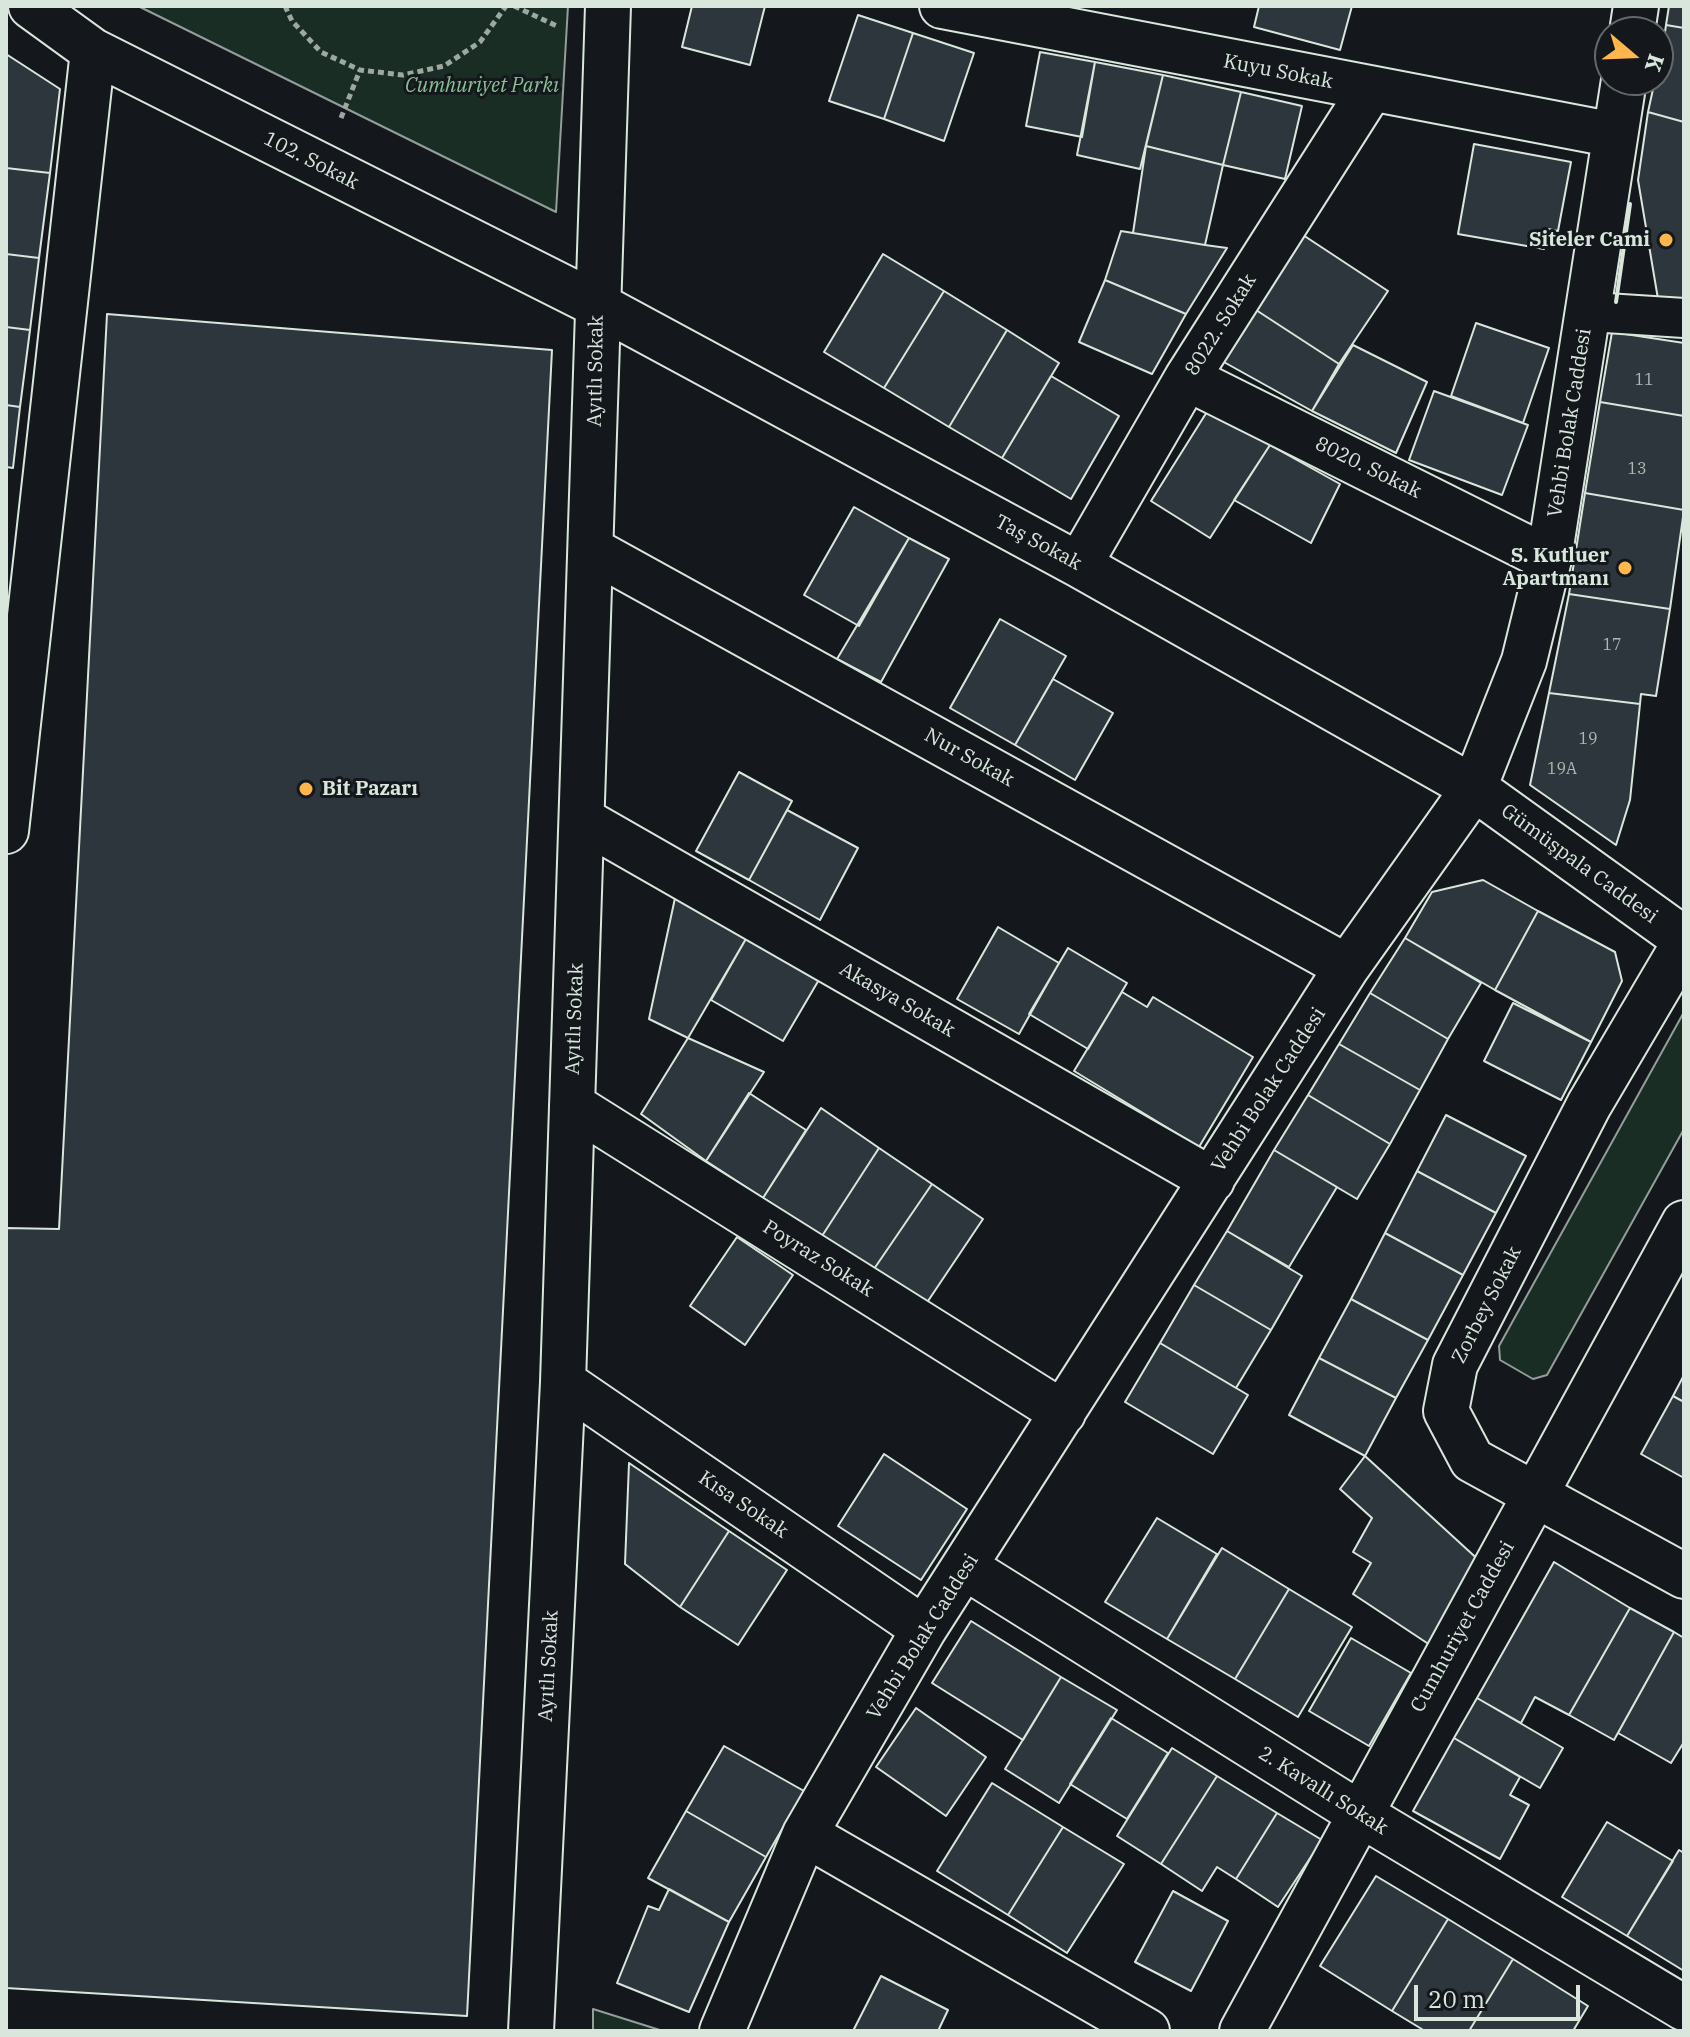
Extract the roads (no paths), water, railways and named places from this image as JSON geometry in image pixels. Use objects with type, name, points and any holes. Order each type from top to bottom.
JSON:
[{"type":"street","name":"102. Sokak","points":[[31,6],[93,51],[598,305]]},
{"type":"street","name":"Ayıtlı Sokak","points":[[531,2031],[563,1382],[608,6]]},
{"type":"street","name":"Kuyu Sokak","points":[[942,6],[1036,16],[1371,89],[1615,135]]},
{"type":"street","points":[[6,831],[93,51]]},
{"type":"street","name":"8022. Sokak","points":[[1079,565],[1187,378],[1371,89]]},
{"type":"street","name":"Vehbi Bolak Caddesi","points":[[722,2031],[805,1834],[924,1629],[1347,967],[1474,788],[1524,661],[1549,559],[1621,96]]},
{"type":"street","name":"Taş Sokak","points":[[598,305],[1079,565],[1474,788]]},
{"type":"street","points":[[1606,313],[1684,318]]},
{"type":"street","name":"8020. Sokak","points":[[1187,378],[1549,559]]},
{"type":"street","name":"Nur Sokak","points":[[592,550],[1347,967]]},
{"type":"street","name":"Gümüşpala Caddesi","points":[[1474,788],[1684,942]]},
{"type":"street","name":"Akasya Sokak","points":[[583,820],[1212,1180]]},
{"type":"street","name":"Zorbey Sokak","points":[[1684,942],[1589,1105],[1455,1365],[1446,1411],[1472,1460],[1684,1576]]},
{"type":"street","name":"Poyraz Sokak","points":[[572,1105],[1063,1413]]},
{"type":"street","name":"Cumhuriyet Caddesi","points":[[1242,2031],[1684,1223]]},
{"type":"street","name":"Kısa Sokak","points":[[563,1382],[924,1629]]},
{"type":"street","name":"2. Kavallı Sokak","points":[[965,1567],[1360,1814],[1684,2008]]},
{"type":"street","points":[[805,1834],[1147,2031]]},
{"type":"place","name":"Siteler Cami","points":[[1666,240]]},
{"type":"place","name":"S. Kutluer Apartmanı","points":[[1625,568]]},
{"type":"place","name":"Bit Pazarı","points":[[306,789]]},
{"type":"park label","name":"Cumhuriyet Parkı","points":[[482,86]]}]
